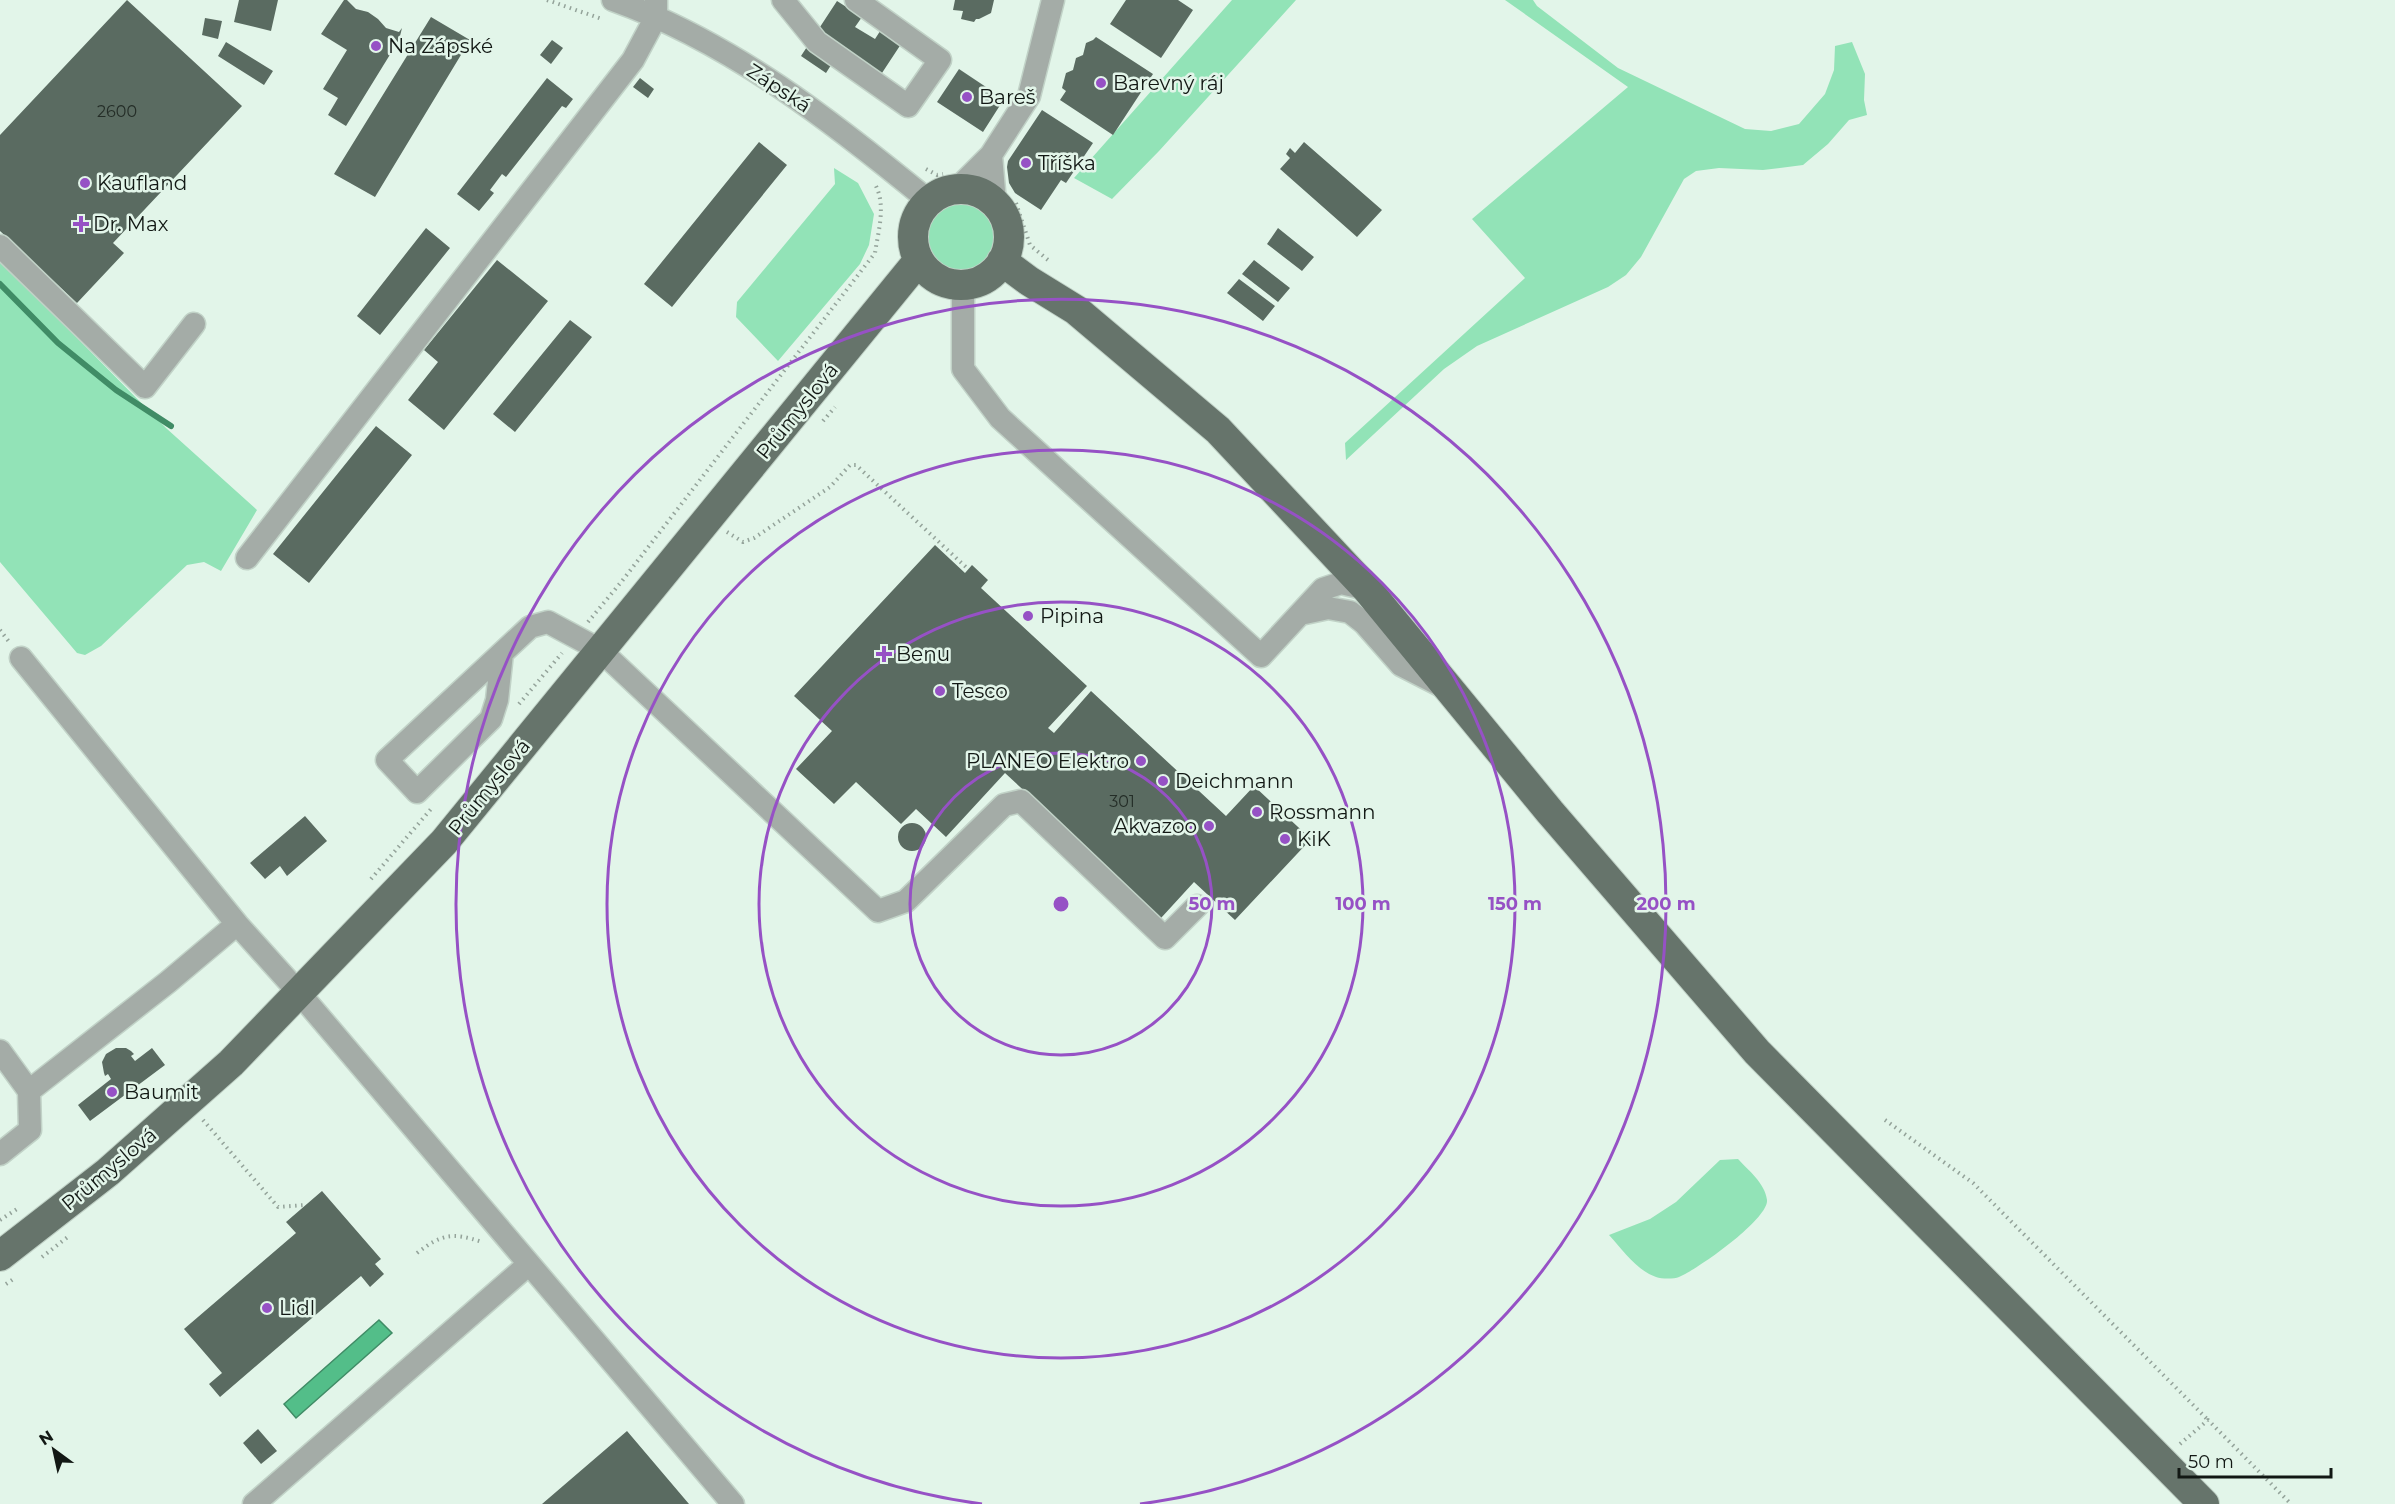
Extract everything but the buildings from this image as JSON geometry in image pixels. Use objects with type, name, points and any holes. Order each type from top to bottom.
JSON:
[{"type":"main road","points":[[957,189],[1004,200],[1002,212],[1008,227],[1008,245],[1002,261],[988,276],[963,285],[952,284],[929,273],[919,260],[914,244],[914,228],[920,212],[929,201],[942,193],[957,189]]},
{"type":"main road","name":"Průmyslová","points":[[0,1256],[126,1156],[231,1063],[444,842],[587,644],[919,260]]},
{"type":"main road","points":[[1002,261],[1076,310],[1218,430],[1366,589],[1550,812],[1757,1052],[2204,1504]]},
{"type":"street","points":[[783,0],[817,42],[908,106],[940,60],[856,0]]},
{"type":"street","points":[[957,189],[991,155],[1029,96],[1053,0]]},
{"type":"street","name":"Zápská","points":[[608,10],[656,9],[838,126],[929,201]]},
{"type":"street","points":[[247,558],[633,60],[656,9]]},
{"type":"street","points":[[991,155],[1004,200]]},
{"type":"street","points":[[0,246],[145,387],[194,324]]},
{"type":"street","points":[[963,285],[963,369],[1000,418],[1261,656],[1323,589],[1341,583],[1366,589]]},
{"type":"street","points":[[1300,614],[1328,608],[1350,612],[1364,623],[1401,665],[1452,692]]},
{"type":"street","points":[[502,653],[497,700],[491,719],[417,792],[387,760],[502,653],[530,627],[548,622],[587,644],[878,911],[906,901],[1004,805],[1021,801],[1165,938],[1197,906]]},
{"type":"street","points":[[21,658],[237,924],[300,994],[733,1504]]},
{"type":"street","points":[[29,1091],[168,982],[237,924]]},
{"type":"street","points":[[0,1051],[29,1091],[30,1130],[0,1154]]},
{"type":"street","points":[[254,1504],[529,1264]]},
{"type":"path","points":[[547,0],[608,10]]},
{"type":"path","points":[[516,708],[587,644],[622,581],[875,253],[881,213],[880,194],[875,183]]},
{"type":"path","points":[[1004,200],[1030,245],[1048,260]]},
{"type":"path","points":[[726,532],[742,542],[754,538],[830,487],[850,465],[856,465],[968,569]]},
{"type":"path","points":[[367,884],[435,805]]},
{"type":"path","points":[[198,1115],[278,1206],[305,1205]]},
{"type":"path","points":[[1885,1120],[1972,1183],[2291,1504]]},
{"type":"path","points":[[417,1253],[436,1238],[459,1234],[491,1246]]},
{"type":"path","points":[[2162,1461],[2208,1420]]},
{"type":"shaded area","points":[[1232,0],[1296,0],[1159,151],[1112,199],[1074,178]]},
{"type":"shaded area","points":[[1505,0],[1533,0],[1537,6],[1618,68],[1745,129],[1771,131],[1799,124],[1825,94],[1834,70],[1835,46],[1852,42],[1865,74],[1864,100],[1867,115],[1849,120],[1828,144],[1803,165],[1763,170],[1719,168],[1696,171],[1684,179],[1641,257],[1626,275],[1608,287],[1477,346],[1444,369],[1346,460],[1345,443],[1525,278],[1472,219],[1628,87]]},
{"type":"shaded area","points":[[834,168],[858,183],[874,214],[869,245],[860,264],[778,361],[736,317],[737,302],[835,184]]},
{"type":"shaded area","points":[[959,200],[979,206],[989,216],[995,236],[989,256],[979,266],[959,272],[939,266],[929,256],[923,236],[929,216],[939,206]]},
{"type":"shaded area","points":[[0,260],[166,428],[257,510],[221,571],[204,562],[187,565],[101,646],[85,655],[77,653],[0,562]]},
{"type":"shaded area","points":[[1738,1159],[1756,1177],[1763,1188],[1767,1200],[1765,1208],[1745,1231],[1715,1255],[1688,1272],[1671,1278],[1659,1278],[1649,1274],[1630,1259],[1609,1235],[1650,1219],[1676,1202],[1720,1160]]},
{"type":"shaded area","points":[[379,1320],[392,1333],[296,1418],[284,1404]]},
{"type":"waterway","points":[[0,284],[58,343],[116,390],[171,426]]},
{"type":"place","name":"Na Zápské","points":[[376,46]]},
{"type":"place","name":"Barevný ráj","points":[[1101,83]]},
{"type":"place","name":"Bareš","points":[[967,97]]},
{"type":"place","name":"Tříška","points":[[1026,163]]},
{"type":"place","name":"Kaufland","points":[[85,183]]},
{"type":"place","name":"Dr. Max","points":[[81,224]]},
{"type":"place","name":"Pipina","points":[[1028,616]]},
{"type":"place","name":"Benu","points":[[884,654]]},
{"type":"place","name":"Tesco","points":[[940,691]]},
{"type":"place","name":"PLANEO Elektro","points":[[1141,761]]},
{"type":"place","name":"Deichmann","points":[[1163,781]]},
{"type":"place","name":"Rossmann","points":[[1257,812]]},
{"type":"place","name":"Akvazoo","points":[[1209,826]]},
{"type":"place","name":"KiK","points":[[1285,839]]},
{"type":"place","name":"Baumit","points":[[112,1092]]},
{"type":"place","name":"Lidl","points":[[267,1308]]}]
